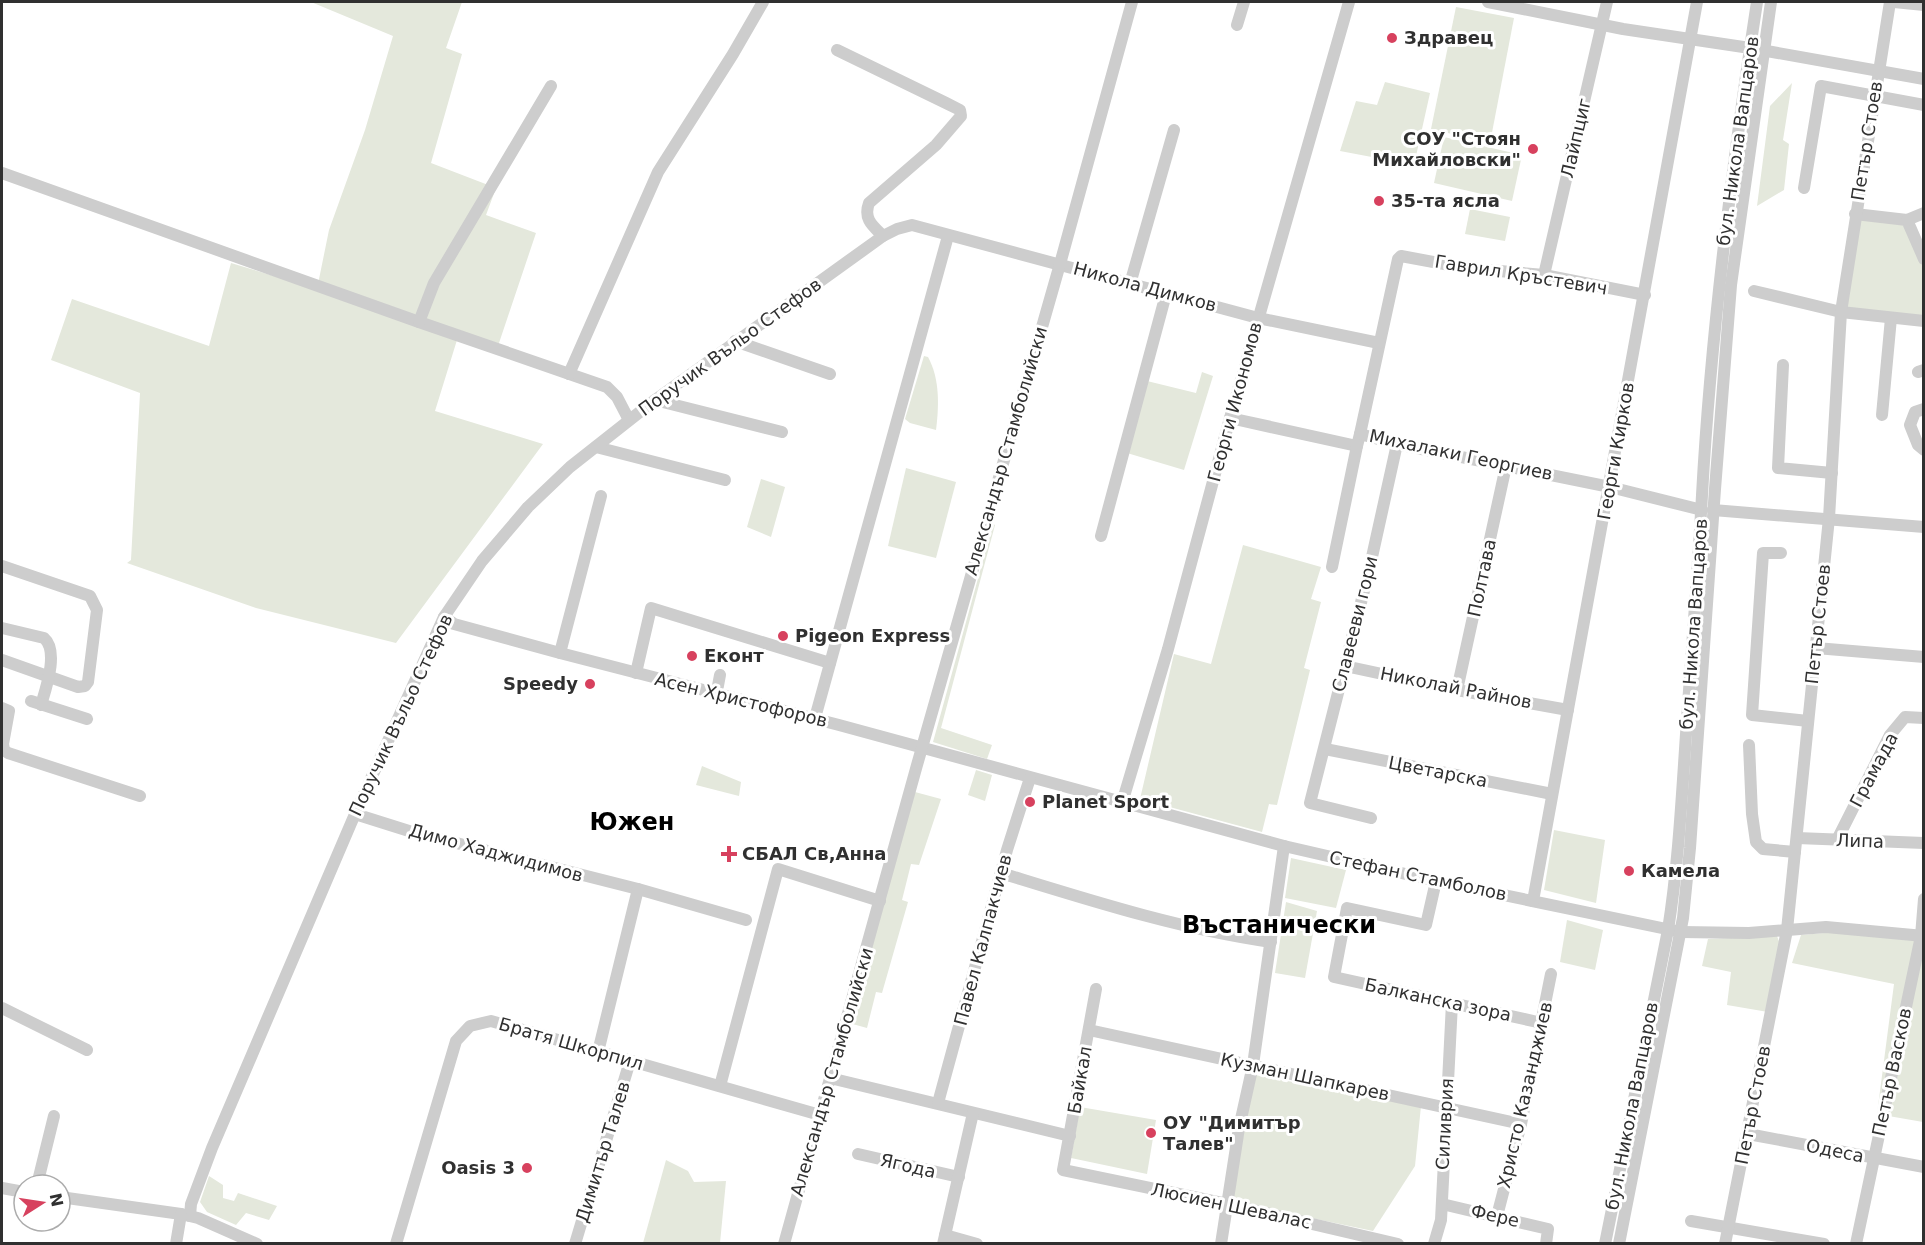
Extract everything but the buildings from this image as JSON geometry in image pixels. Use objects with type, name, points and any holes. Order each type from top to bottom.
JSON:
[{"type":"street","points":[[569,374],[658,172],[733,54],[763,2]]},
{"type":"street","name":"Александър Стамболийски","points":[[784,1244],[987,513],[1060,264],[1131,2]]},
{"type":"street","points":[[1237,25],[1244,2]]},
{"type":"street","name":"Георги Икономов","points":[[1122,803],[1168,649],[1230,418],[1349,2]]},
{"type":"street","points":[[1488,2],[1508,4],[1603,25],[1923,79]]},
{"type":"street","name":"Лайпциг","points":[[1544,275],[1607,2]]},
{"type":"street","name":"Георги Кирков","points":[[1533,901],[1697,2]]},
{"type":"street","name":"бул. Никола Вапцаров","points":[[1619,1244],[1681,932],[1690,848],[1720,283],[1757,2]]},
{"type":"street","name":"бул. Никола Вапцаров","points":[[1605,1244],[1668,930],[1681,817],[1708,510],[1731,285],[1771,2]]},
{"type":"street","points":[[1892,2],[1923,5]]},
{"type":"street","name":"Петър Стоев","points":[[1725,1244],[1787,930],[1829,518],[1841,312],[1874,95],[1892,2]]},
{"type":"street","points":[[837,50],[960,110],[961,116],[936,145],[869,203],[866,211],[867,218],[883,236]]},
{"type":"street","points":[[419,322],[434,283],[551,86]]},
{"type":"street","points":[[1804,188],[1821,86],[1923,105]]},
{"type":"street","points":[[1130,284],[1174,130]]},
{"type":"street","points":[[2,173],[607,387],[617,397],[629,420]]},
{"type":"street","points":[[1855,214],[1907,220],[1923,213]]},
{"type":"street","points":[[1907,220],[1923,258]]},
{"type":"street","name":"Никола Димков","points":[[912,225],[1258,318],[1379,343]]},
{"type":"street","name":"Поручик Въльо Стефов","points":[[176,1244],[212,1148],[355,814],[444,617],[482,561],[528,507],[570,467],[629,420],[883,236],[912,225]]},
{"type":"street","points":[[815,718],[948,236]]},
{"type":"street","name":"Гаврил Кръстевич","points":[[1379,343],[1398,259],[1406,256],[1466,268],[1544,275],[1645,295]]},
{"type":"street","points":[[1754,291],[1841,312],[1923,321]]},
{"type":"street","points":[[1101,536],[1166,294]]},
{"type":"street","points":[[1882,415],[1891,318]]},
{"type":"street","points":[[735,341],[830,374]]},
{"type":"street","points":[[1332,567],[1379,343]]},
{"type":"street","points":[[1783,365],[1778,468],[1832,473]]},
{"type":"street","points":[[655,400],[782,432]]},
{"type":"street","points":[[1923,409],[1915,412],[1910,425],[1923,450]]},
{"type":"street","name":"Михалаки Георгиев","points":[[1230,418],[1359,440],[1397,444],[1610,487],[1708,510],[1923,527]]},
{"type":"street","name":"Славееви гори","points":[[1371,818],[1311,803],[1384,507],[1397,444]]},
{"type":"street","points":[[596,447],[725,480]]},
{"type":"street","name":"Полтава","points":[[1457,690],[1506,465]]},
{"type":"street","points":[[560,653],[601,496]]},
{"type":"street","points":[[1781,553],[1763,553],[1752,716],[1808,721]]},
{"type":"street","points":[[2,566],[90,596],[97,610],[88,682],[85,686],[78,687],[2,660]]},
{"type":"street","points":[[636,673],[651,608],[830,663]]},
{"type":"street","name":"Асен Христофоров","points":[[444,617],[454,624],[922,748]]},
{"type":"street","points":[[2,628],[44,638],[49,642],[51,648],[48,676],[36,703],[87,719]]},
{"type":"street","points":[[1815,648],[1923,657]]},
{"type":"street","name":"Николай Райнов","points":[[1345,666],[1457,690],[1569,710]]},
{"type":"street","points":[[713,693],[717,690],[720,675]]},
{"type":"street","points":[[2,708],[9,711],[3,744],[4,750],[8,753],[140,796]]},
{"type":"street","name":"Грамада","points":[[1837,840],[1890,735],[1905,717],[1923,718]]},
{"type":"street","points":[[1749,745],[1752,814],[1756,842],[1763,849],[1795,852]]},
{"type":"street","name":"Стефан Стамболов","points":[[922,748],[1284,846],[1668,930],[1749,933],[1826,927],[1922,936]]},
{"type":"street","name":"Цветарска","points":[[1325,749],[1552,794]]},
{"type":"street","name":"Павел Калпакчиев","points":[[938,1103],[1001,873],[1030,778]]},
{"type":"street","name":"Димо Хаджидимов","points":[[355,814],[409,831],[746,920]]},
{"type":"street","name":"Липа","points":[[1797,838],[1923,843]]},
{"type":"street","points":[[1221,1244],[1239,1128],[1253,1065],[1284,846]]},
{"type":"street","points":[[720,1086],[778,868],[880,901]]},
{"type":"street","points":[[1001,873],[1104,904],[1241,938],[1271,942]]},
{"type":"street","name":"Балканска зора","points":[[1436,881],[1426,925],[1347,908],[1334,977],[1542,1023]]},
{"type":"street","points":[[598,1052],[638,890]]},
{"type":"street","name":"Петър Васков","points":[[1856,1244],[1922,936],[1923,899]]},
{"type":"street","name":"Христо Казанджиев","points":[[1497,1216],[1521,1124],[1551,974]]},
{"type":"street","name":"Байкал","points":[[1063,1170],[1096,990]]},
{"type":"street","name":"Силиврия","points":[[1434,1244],[1441,1220],[1445,1106],[1452,1004]]},
{"type":"street","points":[[2,1008],[87,1050]]},
{"type":"street","name":"Братя Шкорпил","points":[[396,1244],[456,1041],[470,1026],[491,1020],[820,1115]]},
{"type":"street","name":"Кузман Шапкарев","points":[[1089,1030],[1521,1124]]},
{"type":"street","name":"Димитър Талев","points":[[575,1244],[630,1061]]},
{"type":"street","points":[[830,1078],[1070,1136]]},
{"type":"street","points":[[974,1113],[944,1239],[977,1244]]},
{"type":"street","points":[[40,1173],[54,1116]]},
{"type":"street","name":"Одеса","points":[[1748,1134],[1923,1167]]},
{"type":"street","name":"Ягода","points":[[858,1154],[959,1177]]},
{"type":"street","name":"Люсиен Шевалас","points":[[1063,1170],[1227,1204],[1398,1244]]},
{"type":"street","points":[[72,1199],[185,1215],[257,1244]]},
{"type":"street","name":"Фере","points":[[1442,1204],[1548,1229],[1546,1244]]},
{"type":"street","points":[[1691,1221],[1824,1244]]},
{"type":"shaded area","points":[[311,2],[462,2],[446,48],[462,54],[431,163],[496,188],[486,215],[536,233],[499,343],[457,340],[435,411],[543,444],[396,643],[256,608],[127,563],[131,560],[140,393],[51,360],[72,299],[209,346],[231,263],[317,289],[329,230],[365,130],[393,36]]},
{"type":"shaded area","points":[[1456,7],[1514,18],[1490,143],[1431,129]]},
{"type":"shaded area","points":[[1385,82],[1430,93],[1414,165],[1340,151],[1356,101],[1377,105]]},
{"type":"shaded area","points":[[1792,83],[1783,140],[1789,144],[1784,190],[1757,206],[1770,106]]},
{"type":"shaded area","points":[[1444,137],[1522,155],[1512,201],[1434,183]]},
{"type":"shaded area","points":[[1470,209],[1510,217],[1505,241],[1465,234]]},
{"type":"shaded area","points":[[1855,214],[1907,220],[1923,259],[1923,321],[1841,312]]},
{"type":"shaded area","points":[[924,356],[928,357],[932,365],[937,383],[936,430],[910,423],[905,419]]},
{"type":"shaded area","points":[[1202,372],[1213,376],[1184,470],[1127,453],[1147,381],[1196,393]]},
{"type":"shaded area","points":[[906,468],[956,482],[936,558],[888,546]]},
{"type":"shaded area","points":[[761,479],[785,487],[771,537],[747,527]]},
{"type":"shaded area","points":[[993,524],[995,525],[941,728],[992,745],[987,759],[933,742]]},
{"type":"shaded area","points":[[1243,545],[1321,567],[1311,599],[1321,602],[1304,668],[1310,670],[1277,805],[1269,804],[1262,832],[1140,799],[1174,654],[1211,664]]},
{"type":"shaded area","points":[[702,766],[741,782],[739,796],[696,785]]},
{"type":"shaded area","points":[[976,770],[992,775],[985,801],[968,795]]},
{"type":"shaded area","points":[[915,792],[941,799],[919,865],[911,864],[902,900],[908,902],[882,993],[876,992],[867,1028],[849,1023]]},
{"type":"shaded area","points":[[1554,830],[1605,840],[1596,903],[1544,890]]},
{"type":"shaded area","points":[[1291,858],[1346,870],[1336,908],[1285,898]]},
{"type":"shaded area","points":[[1286,902],[1317,911],[1305,978],[1275,973]]},
{"type":"shaded area","points":[[1567,920],[1603,930],[1595,970],[1560,962]]},
{"type":"shaded area","points":[[1836,932],[1923,940],[1923,1122],[1877,1114],[1894,984],[1792,963],[1801,935]]},
{"type":"shaded area","points":[[1777,936],[1780,944],[1768,1012],[1727,1005],[1731,972],[1702,966],[1708,939]]},
{"type":"shaded area","points":[[1255,1075],[1421,1106],[1415,1166],[1373,1231],[1231,1201]]},
{"type":"shaded area","points":[[1080,1107],[1156,1120],[1147,1174],[1071,1158]]},
{"type":"shaded area","points":[[666,1160],[688,1171],[694,1182],[726,1181],[720,1243],[643,1243]]},
{"type":"shaded area","points":[[209,1176],[223,1185],[223,1198],[234,1201],[238,1193],[277,1206],[269,1220],[246,1213],[236,1225],[207,1212],[200,1202]]},
{"type":"place","name":"Здравец","points":[[1392,38]]},
{"type":"place","name":"СОУ \"Стоян Михайловски\"","points":[[1533,149]]},
{"type":"place","name":"35-та ясла","points":[[1379,201]]},
{"type":"place","name":"Pigeon Express","points":[[783,636]]},
{"type":"place","name":"Еконт","points":[[692,656]]},
{"type":"place","name":"Speedy","points":[[590,684]]},
{"type":"place","name":"Planet Sport","points":[[1030,802]]},
{"type":"place","name":"СБАЛ Св,Анна","points":[[729,854]]},
{"type":"place","name":"Камела","points":[[1629,871]]},
{"type":"place","name":"ОУ \"Димитър Талев\"","points":[[1151,1133]]},
{"type":"place","name":"Oasis 3","points":[[527,1168]]},
{"type":"district","name":"Южен","points":[[632,822]]},
{"type":"district","name":"Въстанически","points":[[1279,925]]}]
